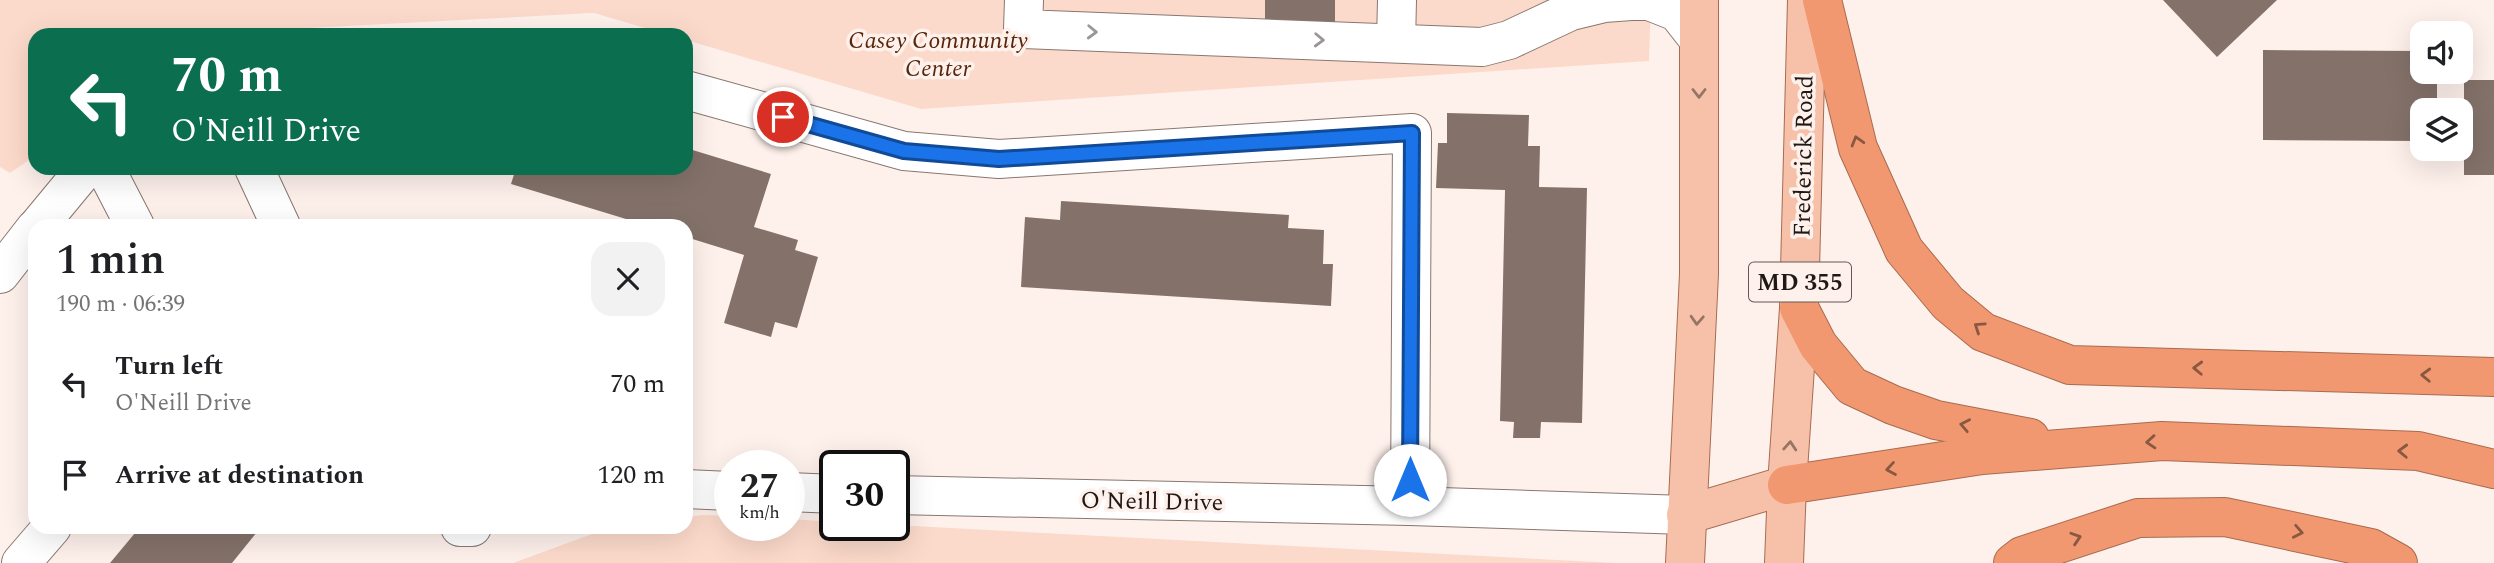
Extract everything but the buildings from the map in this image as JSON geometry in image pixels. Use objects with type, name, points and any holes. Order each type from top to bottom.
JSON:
[{"type":"highway","points":[[1822,0],[1858,148],[1904,250],[1948,303],[1983,332],[2070,365],[2494,377]]},
{"type":"highway","points":[[1799,308],[1818,345],[1852,386],[1893,405],[1936,420],[2080,447]]},
{"type":"highway","points":[[1787,485],[1982,455],[2162,441],[2418,451],[2494,469]]},
{"type":"highway","points":[[2013,563],[2022,556],[2138,518],[2225,517],[2371,548],[2398,563]]},
{"type":"main road","points":[[1685,563],[1699,274],[1699,0]]},
{"type":"main road","name":"Frederick Road","points":[[1784,563],[1799,308],[1807,0]]},
{"type":"main road","name":"O'Neill Drive","points":[[1686,515],[1787,485]]},
{"type":"street","points":[[1396,43],[1397,0]]},
{"type":"street","points":[[1499,42],[1521,0]]},
{"type":"street","points":[[1024,14],[1396,43],[1482,47],[1509,40],[1571,11],[1604,2],[1649,1],[1677,12],[1699,40]]},
{"type":"street","points":[[693,92],[904,151],[999,159],[1412,133],[1410,506]]},
{"type":"street","points":[[43,219],[80,175]]},
{"type":"street","points":[[109,175],[131,219]]},
{"type":"street","points":[[257,175],[278,219]]},
{"type":"street","points":[[0,274],[28,237]]},
{"type":"street","points":[[693,489],[714,490]]},
{"type":"street","name":"O'Neill Drive","points":[[910,495],[1686,515]]},
{"type":"street","points":[[21,563],[46,534]]},
{"type":"green space","name":"Casey Community Center","points":[[0,0],[1651,0],[1649,61],[921,109],[693,42],[693,28],[645,28],[594,13],[307,28],[28,28],[28,161],[10,173],[0,167]]},
{"type":"green space","points":[[703,515],[714,515],[714,541],[805,541],[805,520],[819,521],[819,541],[910,541],[910,526],[1616,563],[513,563],[592,534],[693,534],[693,516]]},
{"type":"route","points":[[783,117],[904,151],[999,159],[1412,133],[1410,480]]}]
